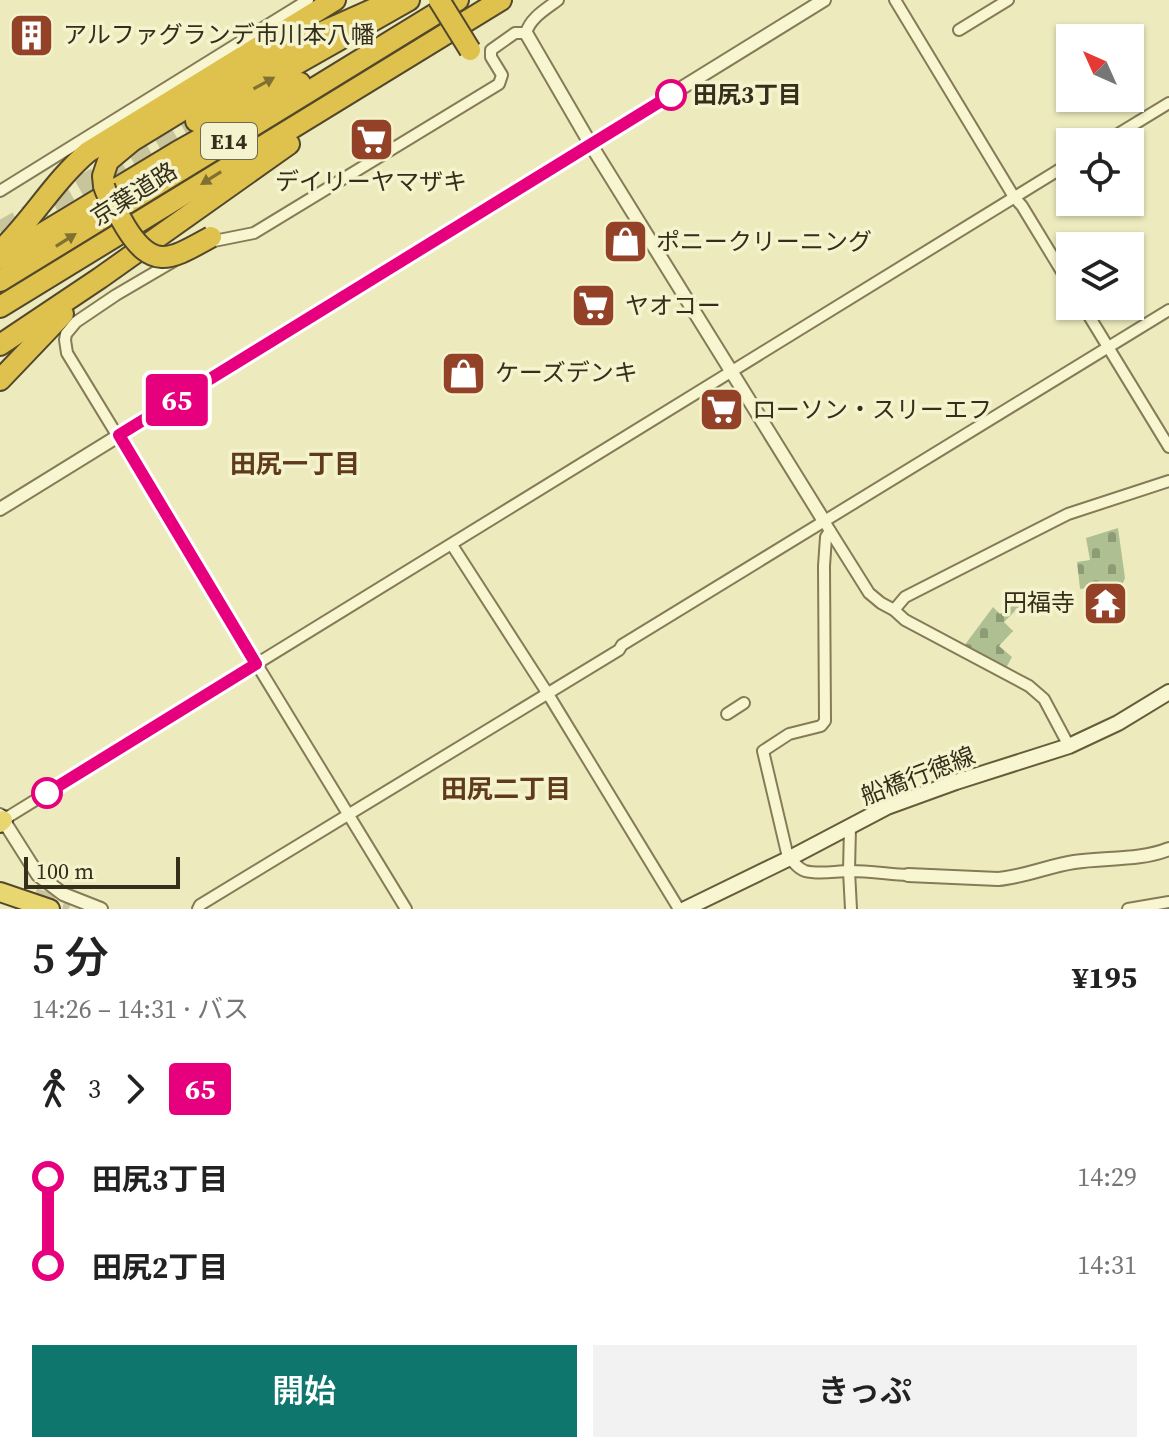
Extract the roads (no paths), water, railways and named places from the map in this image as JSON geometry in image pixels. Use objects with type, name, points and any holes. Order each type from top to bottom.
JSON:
[{"type":"highway","points":[[0,251],[30,219],[55,184],[88,152],[335,0]]},
{"type":"highway","points":[[211,237],[175,256],[159,257],[148,253],[130,234],[108,197],[104,172],[108,161],[132,141],[271,56],[394,0]]},
{"type":"highway","points":[[196,121],[409,0]]},
{"type":"highway","points":[[439,0],[470,50]]},
{"type":"highway","points":[[0,259],[272,97],[457,0]]},
{"type":"highway","name":"京葉道路","points":[[0,281],[457,0]]},
{"type":"highway","name":"京葉道路","points":[[0,307],[501,0]]},
{"type":"highway","points":[[0,345],[444,35]]},
{"type":"highway","points":[[0,380],[100,278]]},
{"type":"highway","points":[[2,892],[50,909]]},
{"type":"main road","name":"船橋行徳線","points":[[685,909],[872,814],[905,800],[1069,746],[1118,723],[1169,692]]},
{"type":"street","points":[[0,191],[308,0]]},
{"type":"street","points":[[558,0],[528,26],[526,33],[591,145],[869,593],[905,620],[1036,691],[1044,699],[1069,746]]},
{"type":"street","points":[[0,509],[824,0]]},
{"type":"street","points":[[895,0],[1056,262]]},
{"type":"street","points":[[959,30],[1008,0]]},
{"type":"street","points":[[406,909],[67,353],[65,340],[70,328],[164,266],[209,242],[254,233],[499,84],[502,75],[491,57],[491,50],[515,33],[526,33]]},
{"type":"street","points":[[1128,128],[1169,103]]},
{"type":"street","points":[[101,909],[63,894],[46,883],[29,863],[1,819],[1056,172]]},
{"type":"street","points":[[198,909],[619,650],[622,645],[827,526],[1169,310]]},
{"type":"street","points":[[1092,320],[1169,447]]},
{"type":"street","points":[[894,610],[905,597],[1068,514],[1169,481]]},
{"type":"street","points":[[827,526],[824,566],[825,721],[821,726],[789,734],[763,751],[790,858],[802,870],[1007,879],[1065,863],[1147,855],[1169,849]]},
{"type":"street","points":[[452,545],[548,694],[679,909]]},
{"type":"street","points":[[727,714],[744,703]]},
{"type":"street","points":[[850,827],[851,909]]},
{"type":"street","points":[[1128,909],[1169,902]]},
{"type":"tunnel","points":[[0,231],[196,121]]},
{"type":"tunnel","points":[[34,898],[69,909]]},
{"type":"place","name":"アルファグランデ市川本八幡","points":[[32,35]]},
{"type":"place","name":"田尻3丁目","points":[[671,95]]},
{"type":"place","name":"デイリーヤマザキ","points":[[371,140]]},
{"type":"place","name":"ポニークリーニング","points":[[625,242]]},
{"type":"place","name":"ヤオコー","points":[[594,306]]},
{"type":"place","name":"ケーズデンキ","points":[[464,373]]},
{"type":"place","name":"ローソン・スリーエフ","points":[[721,410]]},
{"type":"place","name":"円福寺","points":[[1106,603]]},
{"type":"district","name":"田尻一丁目","points":[[295,464]]},
{"type":"district","name":"田尻二丁目","points":[[506,789]]}]
